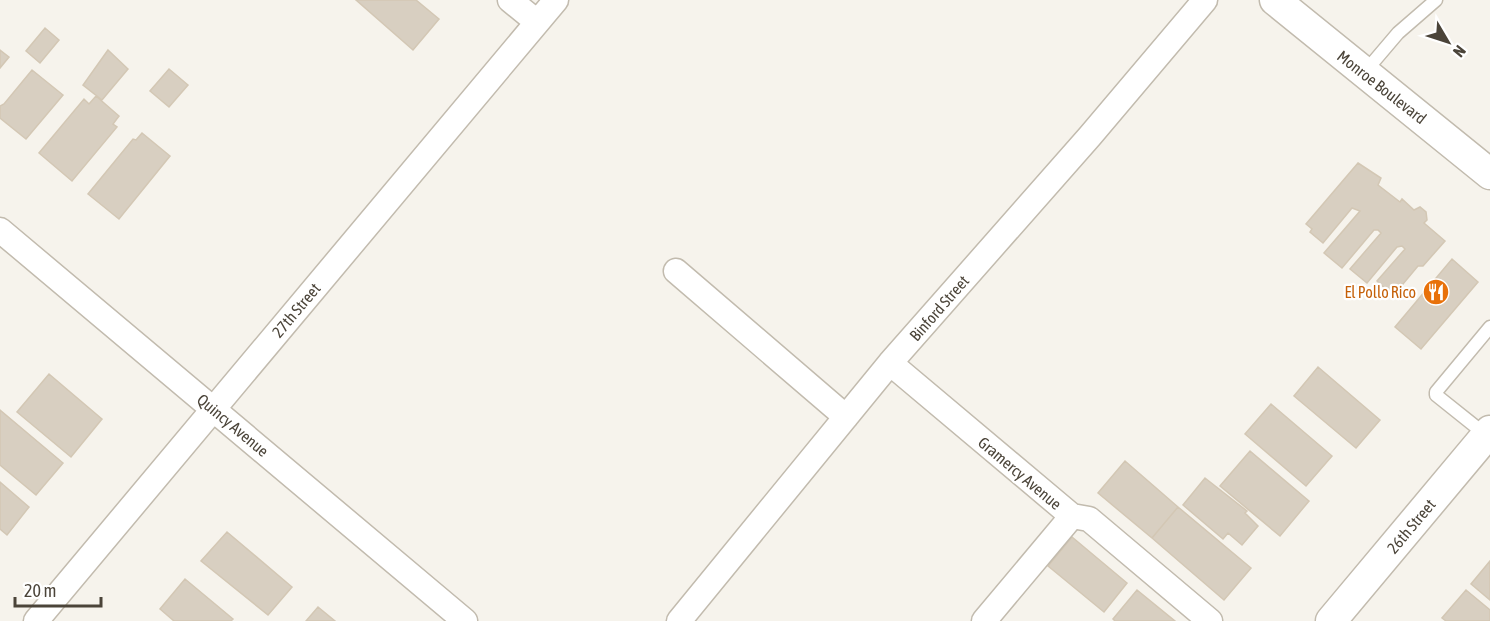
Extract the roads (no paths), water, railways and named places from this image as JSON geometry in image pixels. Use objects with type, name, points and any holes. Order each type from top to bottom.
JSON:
[{"type":"street","points":[[510,0],[537,22]]},
{"type":"street","name":"27th Street","points":[[36,621],[556,0]]},
{"type":"street","name":"Binford Street","points":[[679,621],[890,363],[1090,136],[1205,0]]},
{"type":"street","name":"Monroe Boulevard","points":[[1275,0],[1490,174]]},
{"type":"street","name":"Quincy Avenue","points":[[0,230],[465,621]]},
{"type":"street","points":[[676,271],[846,417]]},
{"type":"street","name":"Gramercy Avenue","points":[[890,363],[1072,516],[1089,519],[1210,621]]},
{"type":"street","name":"26th Street","points":[[1331,621],[1489,433]]},
{"type":"street","points":[[984,621],[1072,516]]},
{"type":"lane","points":[[1364,73],[1398,33],[1436,0]]},
{"type":"lane","points":[[1489,433],[1436,395],[1436,392],[1490,327]]},
{"type":"place","name":"El Pollo Rico","points":[[1436,292]]}]
